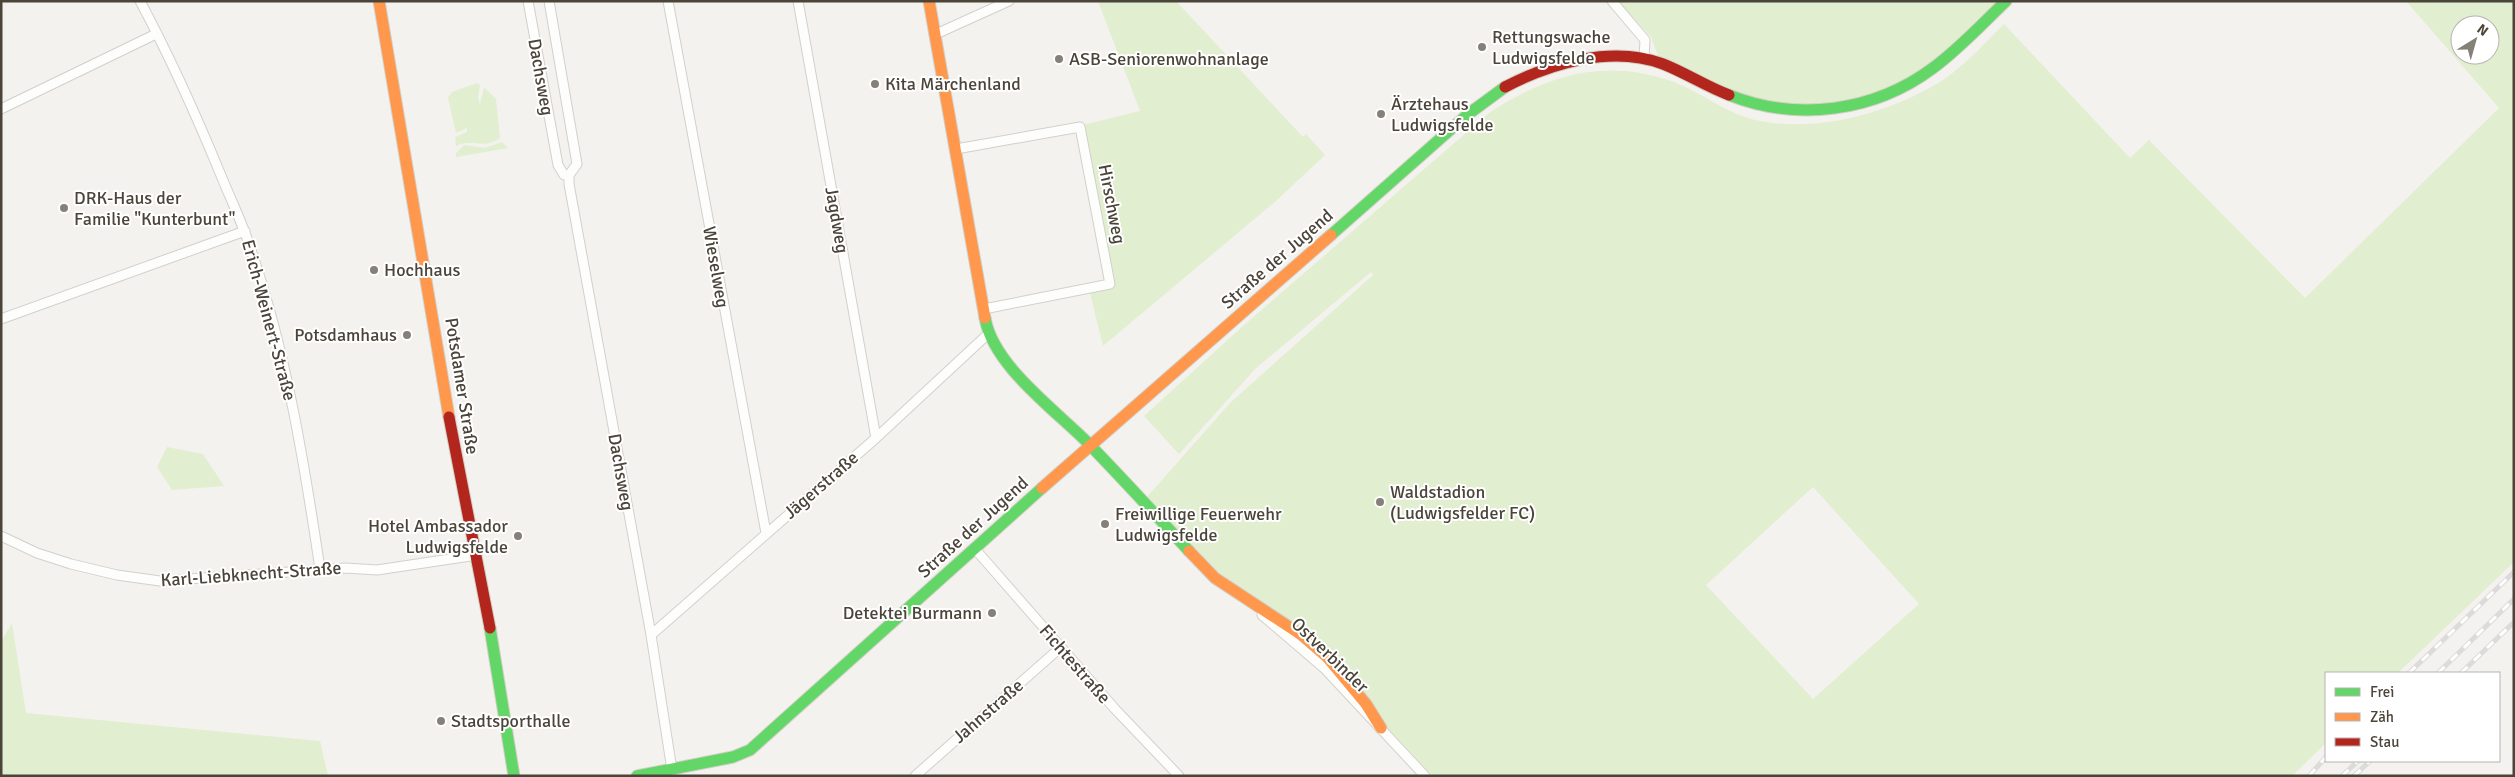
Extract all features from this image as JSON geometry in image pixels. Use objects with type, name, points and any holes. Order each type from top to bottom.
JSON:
[{"type":"street","name":"Erich-Weinert-Straße","points":[[140,1],[188,98],[245,231],[256,264],[285,372],[310,498],[320,569]]},
{"type":"street","name":"Potsdamer Straße","points":[[379,1],[458,472],[477,555],[514,776]]},
{"type":"street","name":"Dachsweg","points":[[528,1],[558,165],[564,175],[569,176]]},
{"type":"street","name":"Dachsweg","points":[[549,1],[577,164],[569,176],[651,635],[672,770]]},
{"type":"street","name":"Wieselweg","points":[[668,1],[766,532]]},
{"type":"street","name":"Jagdweg","points":[[798,1],[876,438]]},
{"type":"street","points":[[929,1],[988,334],[1001,354],[1037,395],[1091,447]]},
{"type":"street","points":[[936,34],[1009,1]]},
{"type":"street","points":[[1612,1],[1645,40],[1644,58]]},
{"type":"street","name":"Straße der Jugend","points":[[637,776],[659,774],[733,757],[750,750],[1372,198],[1492,96],[1518,80],[1570,62],[1615,57],[1644,58],[1659,62],[1728,96],[1752,103],[1781,109],[1830,109],[1864,102],[1889,94],[1923,75],[1952,52],[2006,1]]},
{"type":"street","points":[[1,109],[156,34]]},
{"type":"street","name":"Hirschweg","points":[[956,149],[1080,127],[1110,284],[984,309]]},
{"type":"street","points":[[1,319],[245,231]]},
{"type":"street","name":"Jägerstraße","points":[[651,635],[766,532],[876,438],[988,334]]},
{"type":"street","name":"Ostverbinder","points":[[1091,447],[1215,578],[1303,636],[1326,656],[1366,704],[1380,728],[1426,776]]},
{"type":"street","name":"Karl-Liebknecht-Straße","points":[[1,536],[37,553],[71,564],[116,575],[160,581],[320,569],[377,570],[477,555]]},
{"type":"street","name":"Fichtestraße","points":[[975,549],[1061,647],[1179,776]]},
{"type":"street","name":"Jahnstraße","points":[[915,776],[1061,647]]},
{"type":"green space","points":[[1098,1],[1176,1],[1303,137],[1306,134],[1325,155],[1276,201],[1103,346],[1090,293],[1113,286],[1083,125],[1140,111]]},
{"type":"green space","points":[[1618,1],[1997,1],[1949,50],[1927,67],[1903,81],[1878,92],[1852,100],[1798,105],[1771,103],[1744,96],[1711,83],[1658,56],[1651,37]]},
{"type":"green space","points":[[2406,1],[2514,1],[2514,562],[2399,672],[2325,672],[2325,744],[2292,776],[1433,776],[1384,724],[1309,634],[1218,572],[1147,497],[1230,403],[1373,275],[1371,272],[1255,369],[1179,454],[1144,416],[1243,326],[1489,113],[1510,100],[1553,80],[1597,71],[1643,74],[1679,84],[1730,111],[1751,119],[1801,124],[1827,122],[1877,111],[1925,90],[1946,78],[1961,66],[2004,24],[2130,158],[2149,140],[2305,298],[2499,108],[2462,65],[2500,65],[2500,15],[2450,15],[2450,52]],"holes":[[[1813,487],[1919,604],[1813,699],[1706,585]]]},
{"type":"green space","points":[[477,83],[480,85],[478,98],[480,104],[484,87],[496,99],[500,138],[489,143],[467,143],[456,146],[455,137],[467,132],[467,128],[456,133],[448,98],[452,92]]},
{"type":"green space","points":[[502,142],[508,148],[456,157],[456,153],[464,145],[485,148]]},
{"type":"green space","points":[[167,447],[203,454],[224,486],[172,490],[157,467]]},
{"type":"green space","points":[[12,623],[26,713],[320,741],[328,776],[1,776],[1,642]]},
{"type":"railway","points":[[2410,672],[2514,572]]},
{"type":"railway","points":[[2439,672],[2514,599]]},
{"type":"railway","points":[[2462,672],[2514,622]]},
{"type":"railway","points":[[2309,776],[2325,758]]},
{"type":"railway","points":[[2342,776],[2357,762]]},
{"type":"railway","points":[[2354,776],[2369,762]]},
{"type":"traffic: fast","points":[[1729,95],[1781,108],[1808,110],[1834,108],[1886,95],[1910,83],[1943,61],[2006,1]]},
{"type":"traffic: fast","points":[[1331,235],[1467,115],[1505,87]]},
{"type":"traffic: fast","points":[[985,318],[990,335],[1012,369],[1042,401],[1087,442],[1189,551]]},
{"type":"traffic: fast","points":[[637,776],[733,757],[750,750],[1042,488]]},
{"type":"traffic: fast","points":[[490,628],[514,776]]},
{"type":"traffic: slow","points":[[379,1],[449,417]]},
{"type":"traffic: slow","points":[[929,1],[985,318]]},
{"type":"traffic: slow","points":[[1042,488],[1331,235]]},
{"type":"traffic: slow","points":[[1189,551],[1215,578],[1303,636],[1326,656],[1366,704],[1381,728]]},
{"type":"traffic: jam","points":[[1505,87],[1523,78],[1562,64],[1582,59],[1623,56],[1663,64],[1729,95]]},
{"type":"traffic: jam","points":[[449,417],[490,628]]},
{"type":"place","name":"Rettungswache Ludwigsfelde","points":[[1482,47]]},
{"type":"place","name":"ASB-Seniorenwohnanlage","points":[[1059,59]]},
{"type":"place","name":"Kita Märchenland","points":[[875,84]]},
{"type":"place","name":"Ärztehaus Ludwigsfelde","points":[[1381,114]]},
{"type":"place","name":"DRK-Haus der Familie \"Kunterbunt\"","points":[[64,208]]},
{"type":"place","name":"Hochhaus","points":[[374,270]]},
{"type":"place","name":"Potsdamhaus","points":[[407,335]]},
{"type":"place","name":"Waldstadion (Ludwigsfelder FC)","points":[[1380,502]]},
{"type":"place","name":"Freiwillige Feuerwehr Ludwigsfelde","points":[[1105,524]]},
{"type":"place","name":"Hotel Ambassador Ludwigsfelde","points":[[518,536]]},
{"type":"place","name":"Detektei Burmann","points":[[992,613]]},
{"type":"place","name":"Stadtsporthalle","points":[[441,721]]}]
